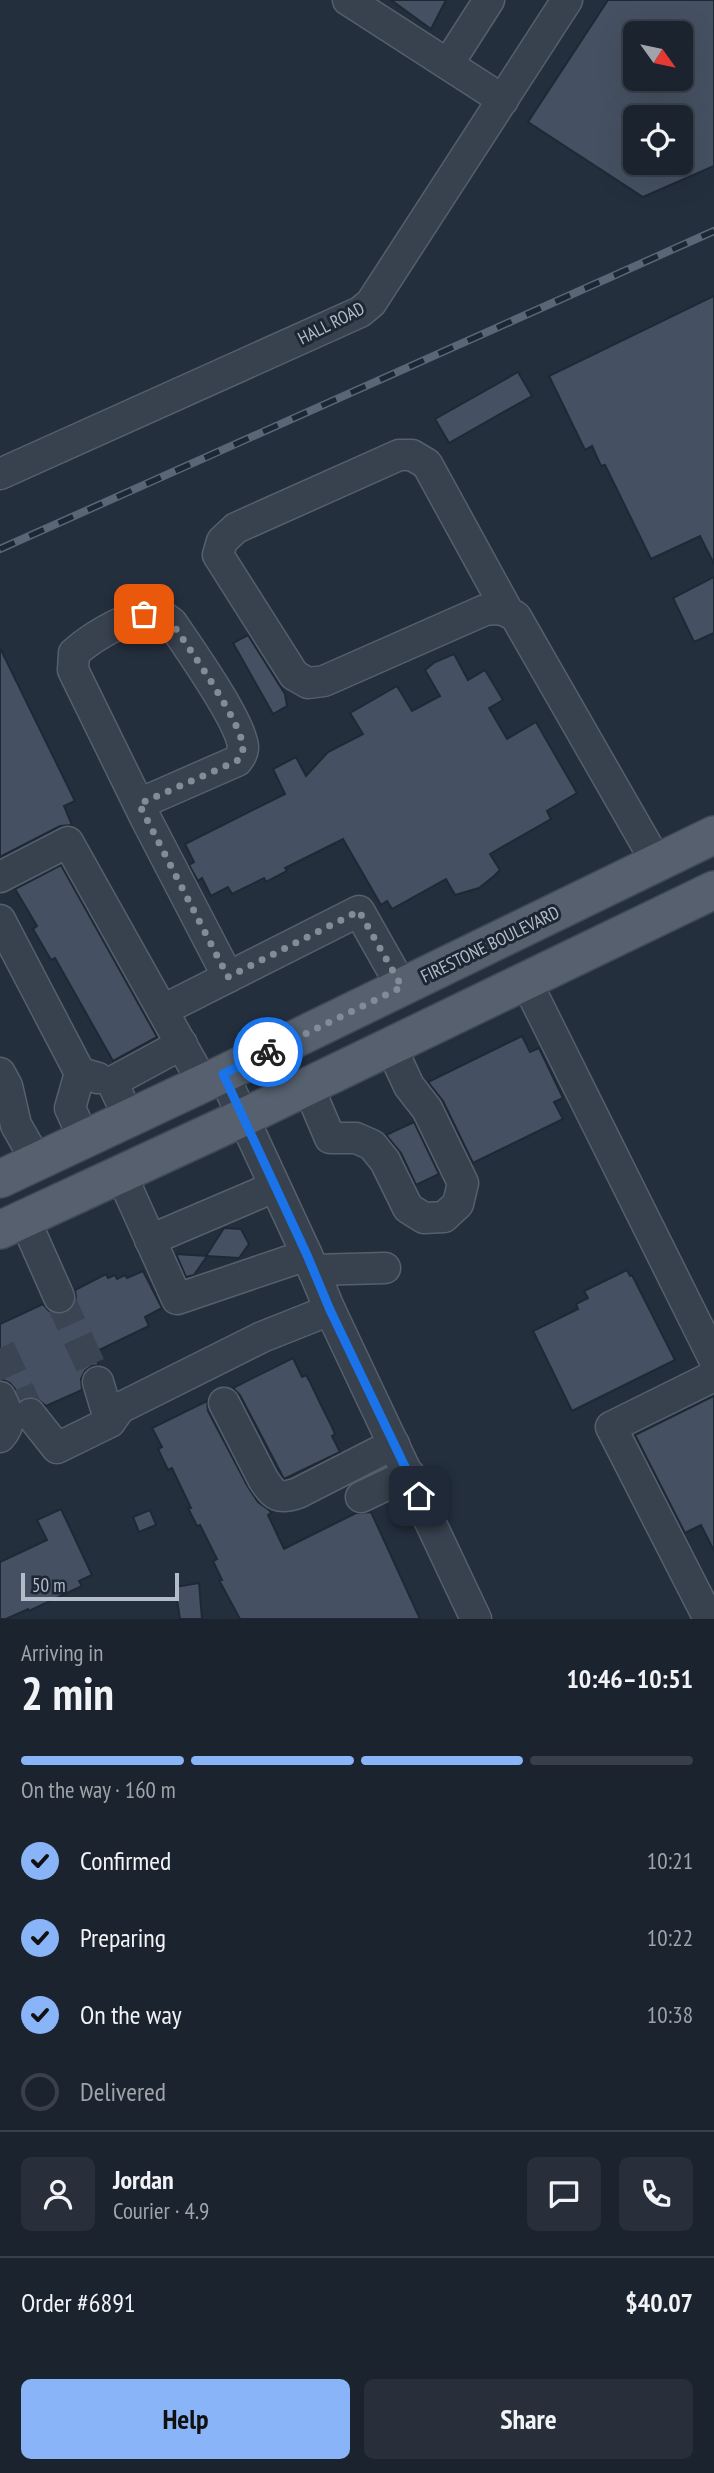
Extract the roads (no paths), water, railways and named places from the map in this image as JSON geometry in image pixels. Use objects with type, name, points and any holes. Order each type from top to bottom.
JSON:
[{"type":"main road","name":"FIRESTONE BOULEVARD","points":[[0,1179],[213,1079],[714,835]]},
{"type":"main road","points":[[12,1224],[308,1086],[714,890]]},
{"type":"street","points":[[348,0],[503,100]]},
{"type":"street","points":[[448,64],[489,0]]},
{"type":"street","name":"HALL ROAD","points":[[0,474],[360,312],[375,299],[567,0]]},
{"type":"street","points":[[507,610],[485,610],[324,681],[308,683],[294,675],[218,555],[222,541],[236,528],[399,456],[412,455],[427,464],[507,610],[516,617],[657,863]]},
{"type":"street","points":[[139,804],[237,761],[243,745],[230,715],[172,623],[162,616],[144,614],[89,640],[74,653],[73,670],[139,804],[228,977]]},
{"type":"street","points":[[0,877],[68,842],[182,1044],[244,1116],[330,1310],[476,1619]]},
{"type":"street","points":[[163,1010],[359,911],[402,987]]},
{"type":"street","points":[[0,920],[80,1073],[70,1108],[84,1139]]},
{"type":"street","points":[[525,979],[714,1359]]},
{"type":"street","points":[[80,1073],[111,1082],[182,1044]]},
{"type":"street","points":[[308,1086],[330,1138],[356,1139],[372,1145],[385,1161],[408,1208],[424,1218],[444,1217],[458,1204],[463,1183],[427,1109],[409,1086],[390,1045]]},
{"type":"street","points":[[0,1073],[7,1086],[16,1125],[37,1162]]},
{"type":"street","points":[[111,1082],[130,1118]]},
{"type":"street","points":[[120,1172],[175,1298],[310,1262],[385,1268]]},
{"type":"street","points":[[150,1240],[274,1187]]},
{"type":"street","points":[[12,1224],[58,1297]]},
{"type":"street","points":[[30,1414],[57,1448],[110,1422],[120,1408],[262,1338],[330,1310]]},
{"type":"street","points":[[709,1619],[611,1427],[714,1376]]},
{"type":"street","points":[[98,1382],[110,1422]]},
{"type":"street","points":[[0,1397],[9,1415],[8,1427],[0,1437]]},
{"type":"street","points":[[224,1403],[263,1479],[277,1496],[286,1497],[298,1493],[394,1444]]},
{"type":"street","points":[[361,1497],[409,1474]]},
{"type":"tunnel","points":[[59,1297],[98,1382]]},
{"type":"tunnel","points":[[0,1348],[30,1414]]},
{"type":"railway","points":[[0,549],[714,231]]}]
